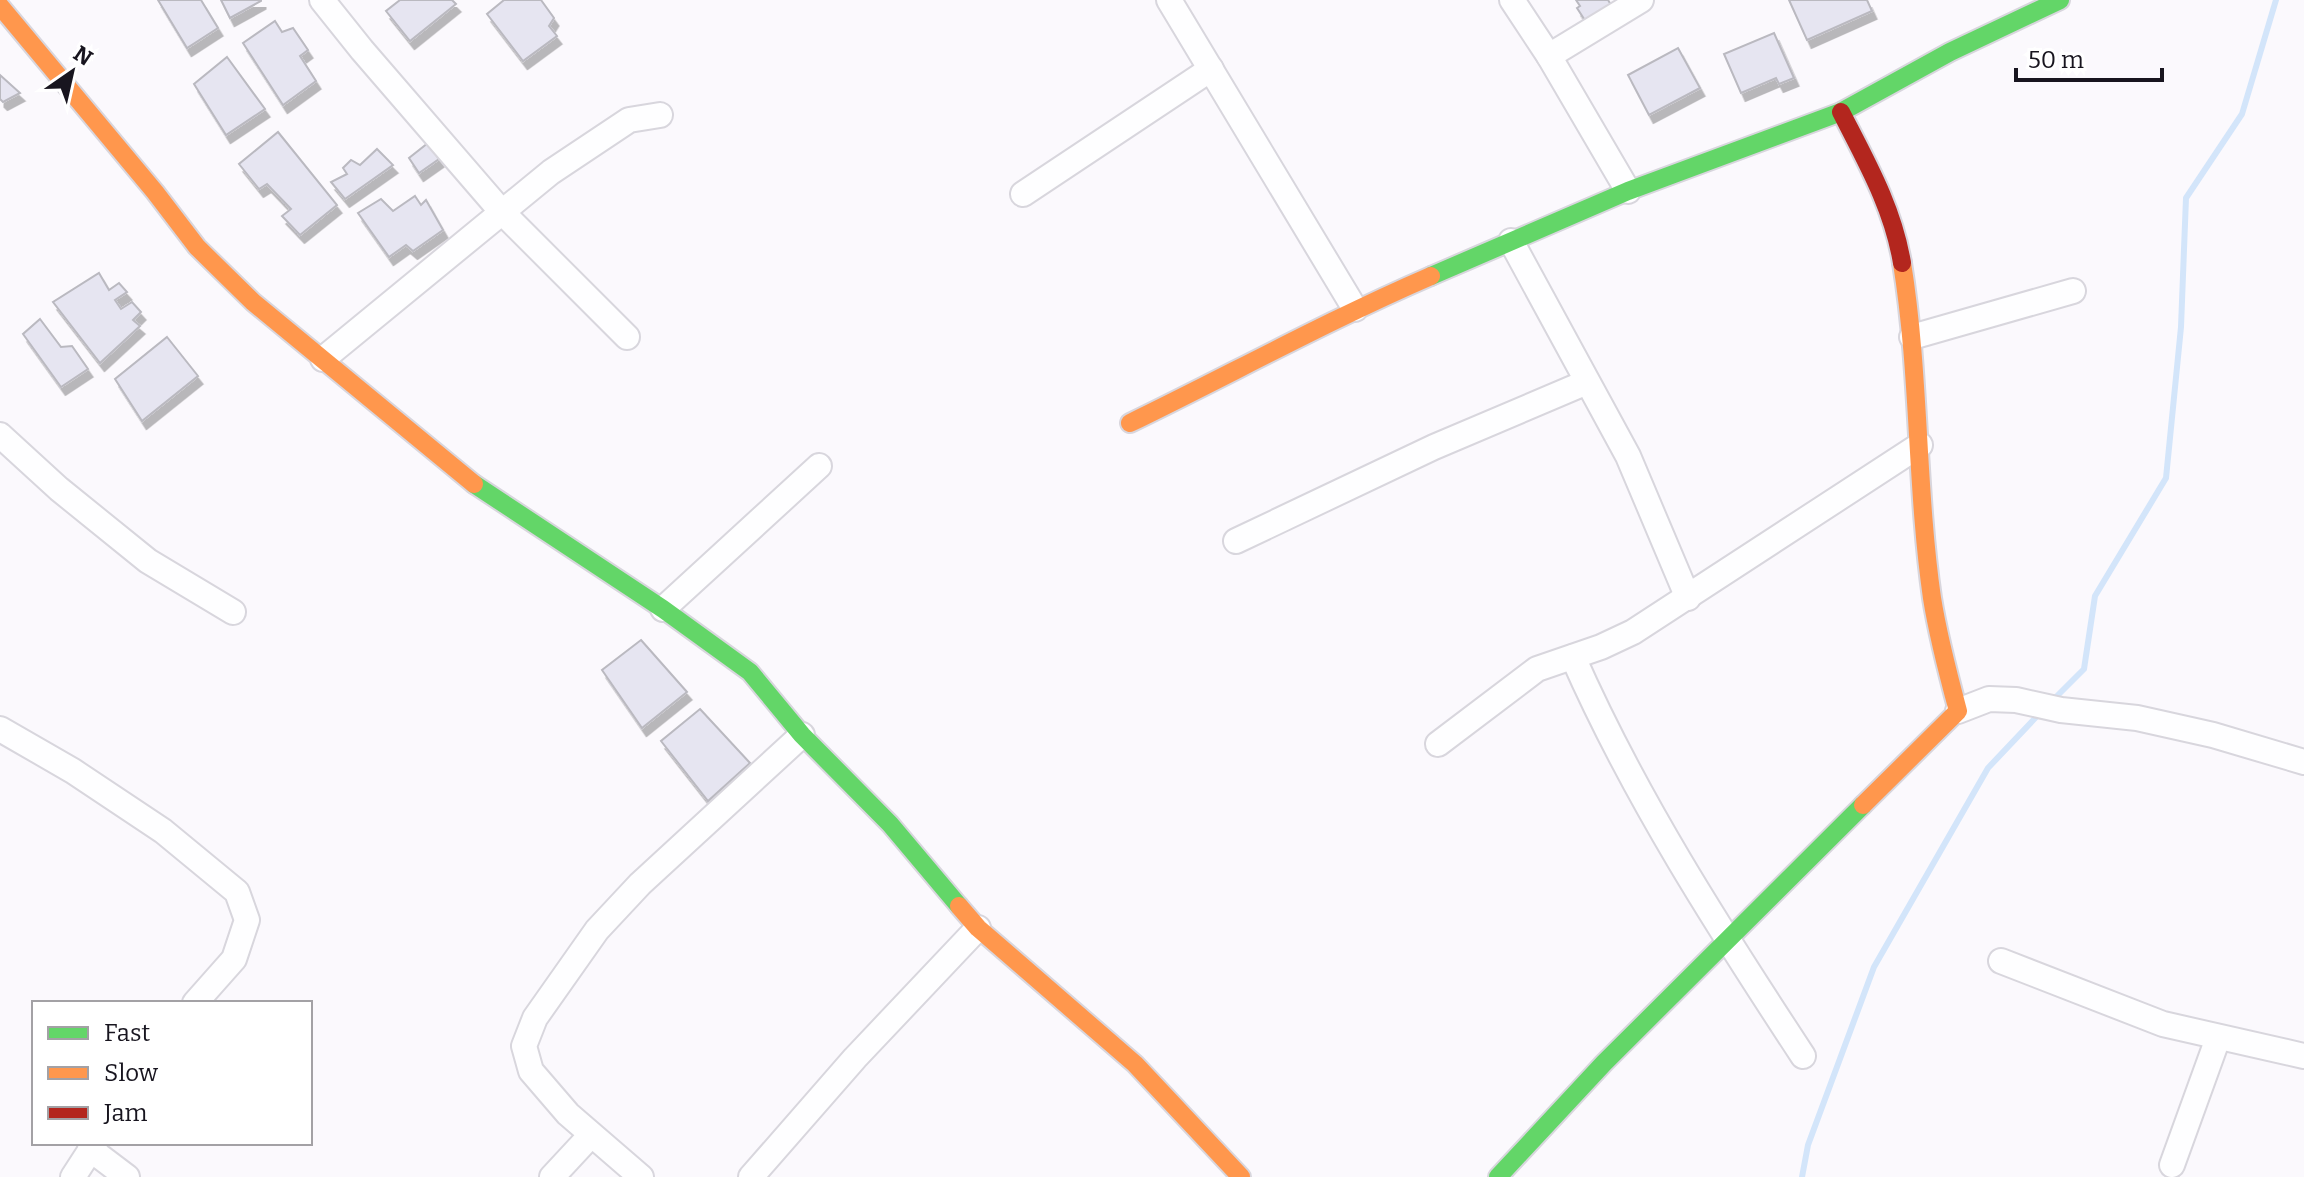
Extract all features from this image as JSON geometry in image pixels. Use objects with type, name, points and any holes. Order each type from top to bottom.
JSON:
[{"type":"street","points":[[322,0],[501,211],[627,337]]},
{"type":"street","points":[[1169,0],[1355,309]]},
{"type":"street","points":[[1512,0],[1549,56],[1628,191]]},
{"type":"street","points":[[1549,56],[1641,0]]},
{"type":"street","points":[[1130,423],[1266,357],[1355,309],[1628,191],[1841,112],[1950,52],[2060,0]]},
{"type":"street","points":[[2,15],[155,192],[197,247],[253,302],[469,481],[663,609],[750,672],[802,735],[890,824],[978,928],[1135,1064],[1241,1177]]},
{"type":"street","points":[[1023,194],[1211,69]]},
{"type":"street","points":[[1841,112],[1889,211],[1900,249],[1912,337],[1921,505],[1929,578],[1947,677],[1958,711]]},
{"type":"street","points":[[323,359],[551,172],[629,120],[660,115]]},
{"type":"street","points":[[1511,241],[1628,456],[1688,598]]},
{"type":"street","points":[[1912,337],[2073,291]]},
{"type":"street","points":[[1236,541],[1434,447],[1587,382]]},
{"type":"street","points":[[1438,744],[1537,669],[1633,632],[1920,445]]},
{"type":"street","points":[[5,450],[148,561],[233,612]]},
{"type":"street","points":[[663,609],[819,466]]},
{"type":"street","points":[[1573,657],[1650,811],[1803,1056]]},
{"type":"street","points":[[1498,1177],[1604,1063],[1958,711],[1989,699],[2016,700],[2061,710],[2137,718],[2213,735],[2304,762]]},
{"type":"street","points":[[0,729],[73,771],[163,831],[237,892],[247,920],[234,959],[197,1001]]},
{"type":"street","points":[[641,1177],[568,1114],[531,1071],[524,1046],[535,1018],[597,930],[640,884],[802,735]]},
{"type":"street","points":[[751,1177],[855,1058],[978,928]]},
{"type":"street","points":[[2001,961],[2163,1024],[2304,1056]]},
{"type":"street","points":[[2172,1165],[2218,1038]]},
{"type":"street","points":[[552,1177],[591,1135]]},
{"type":"street","points":[[73,1177],[92,1146],[127,1177]]},
{"type":"building","points":[[158,0],[201,0],[218,28],[187,48]]},
{"type":"building","points":[[221,0],[261,0],[261,1],[230,18]]},
{"type":"building","points":[[400,0],[452,0],[456,4],[410,41],[386,11]]},
{"type":"building","points":[[504,0],[541,0],[554,18],[549,26],[557,36],[523,61],[487,14]]},
{"type":"building","points":[[1576,0],[1608,0],[1613,8],[1588,25],[1577,8],[1580,6]]},
{"type":"building","points":[[1789,0],[1867,0],[1872,11],[1807,40]]},
{"type":"building","points":[[275,21],[282,32],[293,28],[308,50],[300,56],[316,81],[283,105],[243,43]]},
{"type":"building","points":[[1774,33],[1794,78],[1779,84],[1776,78],[1741,93],[1724,54]]},
{"type":"building","points":[[1678,48],[1700,88],[1649,115],[1628,75]]},
{"type":"building","points":[[227,57],[265,109],[226,135],[194,84]]},
{"type":"building","points":[[0,75],[20,93],[3,102],[0,99]]},
{"type":"building","points":[[278,132],[337,205],[300,235],[282,216],[291,209],[267,184],[259,189],[239,164]]},
{"type":"building","points":[[428,143],[439,159],[419,173],[409,158]]},
{"type":"building","points":[[377,149],[393,165],[345,199],[331,182],[347,174],[343,168],[351,160],[360,165]]},
{"type":"building","points":[[415,196],[421,205],[426,200],[443,230],[413,251],[406,245],[389,257],[358,213],[381,199],[393,211]]},
{"type":"building","points":[[99,273],[109,290],[119,283],[127,292],[115,300],[121,309],[132,302],[141,312],[133,320],[140,326],[100,363],[53,302]]},
{"type":"building","points":[[40,319],[61,347],[72,346],[88,369],[61,387],[23,334]]},
{"type":"building","points":[[167,337],[198,376],[142,421],[115,379]]},
{"type":"building","points":[[641,640],[687,692],[642,728],[602,670]]},
{"type":"building","points":[[700,709],[750,763],[708,801],[661,741]]},
{"type":"waterway","points":[[2053,700],[2084,669],[2095,596],[2166,478],[2181,327],[2186,198],[2242,114],[2276,0]]},
{"type":"waterway","points":[[1802,1177],[1808,1145],[1874,967],[1988,768],[2039,714]]},
{"type":"traffic: fast","points":[[1431,276],[1628,191],[1841,112],[1950,52],[2060,0]]},
{"type":"traffic: fast","points":[[474,484],[663,609],[750,672],[802,735],[890,824],[959,906]]},
{"type":"traffic: fast","points":[[1498,1177],[1604,1063],[1863,805]]},
{"type":"traffic: slow","points":[[0,6],[197,247],[253,302],[474,484]]},
{"type":"traffic: slow","points":[[1863,805],[1958,711],[1932,598],[1912,347],[1902,263]]},
{"type":"traffic: slow","points":[[1130,423],[1431,276]]},
{"type":"traffic: slow","points":[[959,906],[978,928],[1135,1064],[1241,1177]]},
{"type":"traffic: jam","points":[[1841,112],[1885,204],[1902,263]]}]
